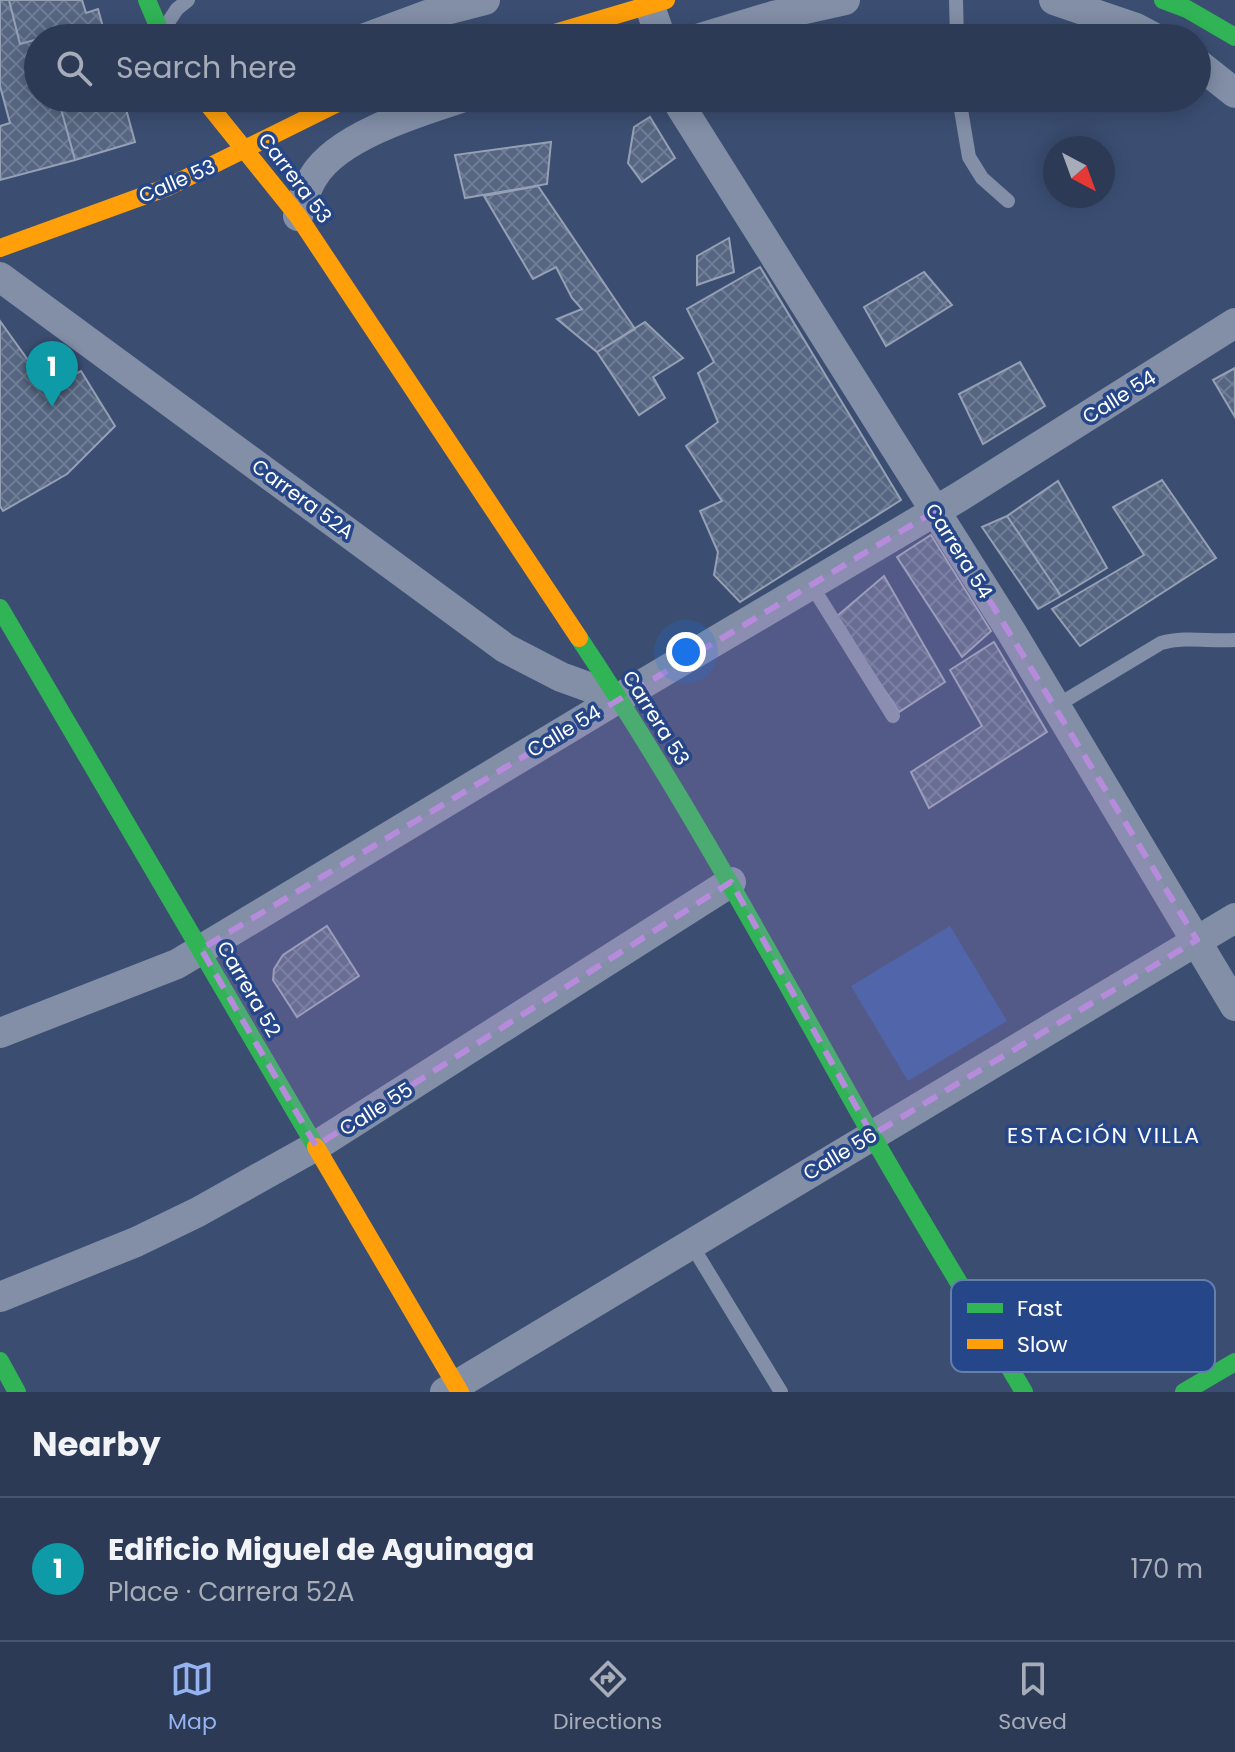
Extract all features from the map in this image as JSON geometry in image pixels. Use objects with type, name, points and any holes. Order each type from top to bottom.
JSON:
[{"type":"main road","points":[[147,0],[157,24]]},
{"type":"main road","points":[[1163,0],[1187,9],[1235,37]]},
{"type":"main road","points":[[582,24],[655,1]]},
{"type":"main road","name":"Carrera 53","points":[[215,112],[298,216],[619,698],[731,882],[872,1135],[958,1280]]},
{"type":"main road","name":"Calle 53","points":[[0,248],[168,187],[321,112]]},
{"type":"main road","points":[[247,150],[268,116]]},
{"type":"main road","name":"Carrera 52","points":[[0,608],[316,1146],[454,1390]]},
{"type":"main road","points":[[0,1361],[17,1392]]},
{"type":"main road","points":[[1184,1392],[1235,1362]]},
{"type":"main road","name":"Carrera 53","points":[[1012,1372],[1024,1392]]},
{"type":"street","points":[[403,24],[485,0]]},
{"type":"street","points":[[746,24],[845,0]]},
{"type":"street","points":[[1054,0],[1124,24]]},
{"type":"street","points":[[655,1],[659,24]]},
{"type":"street","points":[[1211,74],[1235,93]]},
{"type":"street","points":[[298,216],[315,173],[336,152],[361,136],[423,112]]},
{"type":"street","name":"Carrera 54","points":[[686,112],[1056,706],[1235,1006]]},
{"type":"street","name":"Carrera 52A","points":[[0,277],[505,648],[561,677],[619,698]]},
{"type":"street","name":"Calle 54","points":[[0,1033],[177,964],[619,698],[812,586],[1235,323]]},
{"type":"street","name":"Calle 55","points":[[0,1297],[136,1242],[198,1212],[316,1146],[731,882]]},
{"type":"street","name":"Calle 56","points":[[454,1390],[1235,918]]},
{"type":"lane","points":[[166,24],[188,0]]},
{"type":"lane","points":[[956,0],[957,24]]},
{"type":"lane","points":[[961,112],[969,157],[982,178],[1008,201]]},
{"type":"lane","points":[[812,586],[893,716]]},
{"type":"lane","points":[[1056,706],[1161,643],[1178,638],[1214,642],[1235,640]]},
{"type":"lane","points":[[691,1244],[781,1392]]},
{"type":"highlighted area","points":[[935,511],[1197,940],[872,1135],[731,882],[316,1146],[201,949]]},
{"type":"shaded area","points":[[950,926],[1007,1021],[908,1081],[851,986]]},
{"type":"building","points":[[0,0],[9,0],[20,44],[24,43],[24,112],[62,112],[75,160],[0,180],[0,126],[10,123],[0,86]]},
{"type":"building","points":[[9,0],[82,0],[86,13],[98,9],[102,24],[24,24],[24,43],[20,44]]},
{"type":"building","points":[[62,112],[127,112],[135,142],[75,160]]},
{"type":"building","points":[[650,117],[675,158],[642,182],[628,163],[634,127]]},
{"type":"building","points":[[551,142],[547,184],[465,198],[455,155]]},
{"type":"building","points":[[538,186],[635,329],[597,352],[557,319],[582,309],[572,298],[556,267],[533,279],[484,196]]},
{"type":"building","points":[[729,238],[734,272],[697,285],[697,256]]},
{"type":"building","points":[[760,267],[901,500],[740,602],[714,575],[718,552],[700,511],[722,501],[686,446],[718,422],[698,373],[714,362],[687,309]]},
{"type":"building","points":[[924,272],[952,305],[886,346],[864,307]]},
{"type":"building","points":[[0,321],[48,388],[81,371],[115,426],[67,474],[3,511],[0,506]]},
{"type":"building","points":[[645,322],[683,358],[653,377],[665,398],[639,415],[597,352]]},
{"type":"building","points":[[1020,362],[1045,406],[983,444],[959,394]]},
{"type":"building","points":[[1235,368],[1235,417],[1213,380]]},
{"type":"building","points":[[1162,480],[1216,558],[1080,646],[1052,609],[1144,555],[1113,507]]},
{"type":"building","points":[[1058,481],[1107,568],[1061,596],[1007,516]]},
{"type":"building","points":[[1007,516],[1061,596],[1038,609],[982,527]]},
{"type":"building","points":[[931,535],[991,631],[962,657],[897,557]]},
{"type":"building","points":[[884,576],[945,682],[899,712],[836,617]]},
{"type":"building","points":[[994,642],[1047,732],[929,808],[911,772],[982,726],[950,670]]},
{"type":"building","points":[[327,926],[359,976],[297,1017],[273,980],[274,969],[283,955]]},
{"type":"traffic: fast","points":[[147,0],[157,24]]},
{"type":"traffic: fast","points":[[1163,0],[1187,9],[1235,37]]},
{"type":"traffic: fast","points":[[0,608],[316,1147]]},
{"type":"traffic: fast","points":[[579,638],[693,820],[957,1280]]},
{"type":"traffic: fast","points":[[0,1361],[17,1392]]},
{"type":"traffic: fast","points":[[1184,1392],[1235,1362]]},
{"type":"traffic: fast","points":[[1012,1372],[1024,1392]]},
{"type":"traffic: slow","points":[[585,24],[666,0]]},
{"type":"traffic: slow","points":[[214,112],[298,216],[579,638]]},
{"type":"traffic: slow","points":[[0,248],[168,187],[320,112]]},
{"type":"traffic: slow","points":[[316,1147],[460,1392]]},
{"type":"place","name":"Edificio Miguel de Aguinaga","points":[[52,407]]},
{"type":"district","name":"ESTACIÓN VILLA","points":[[1104,1135]]}]
